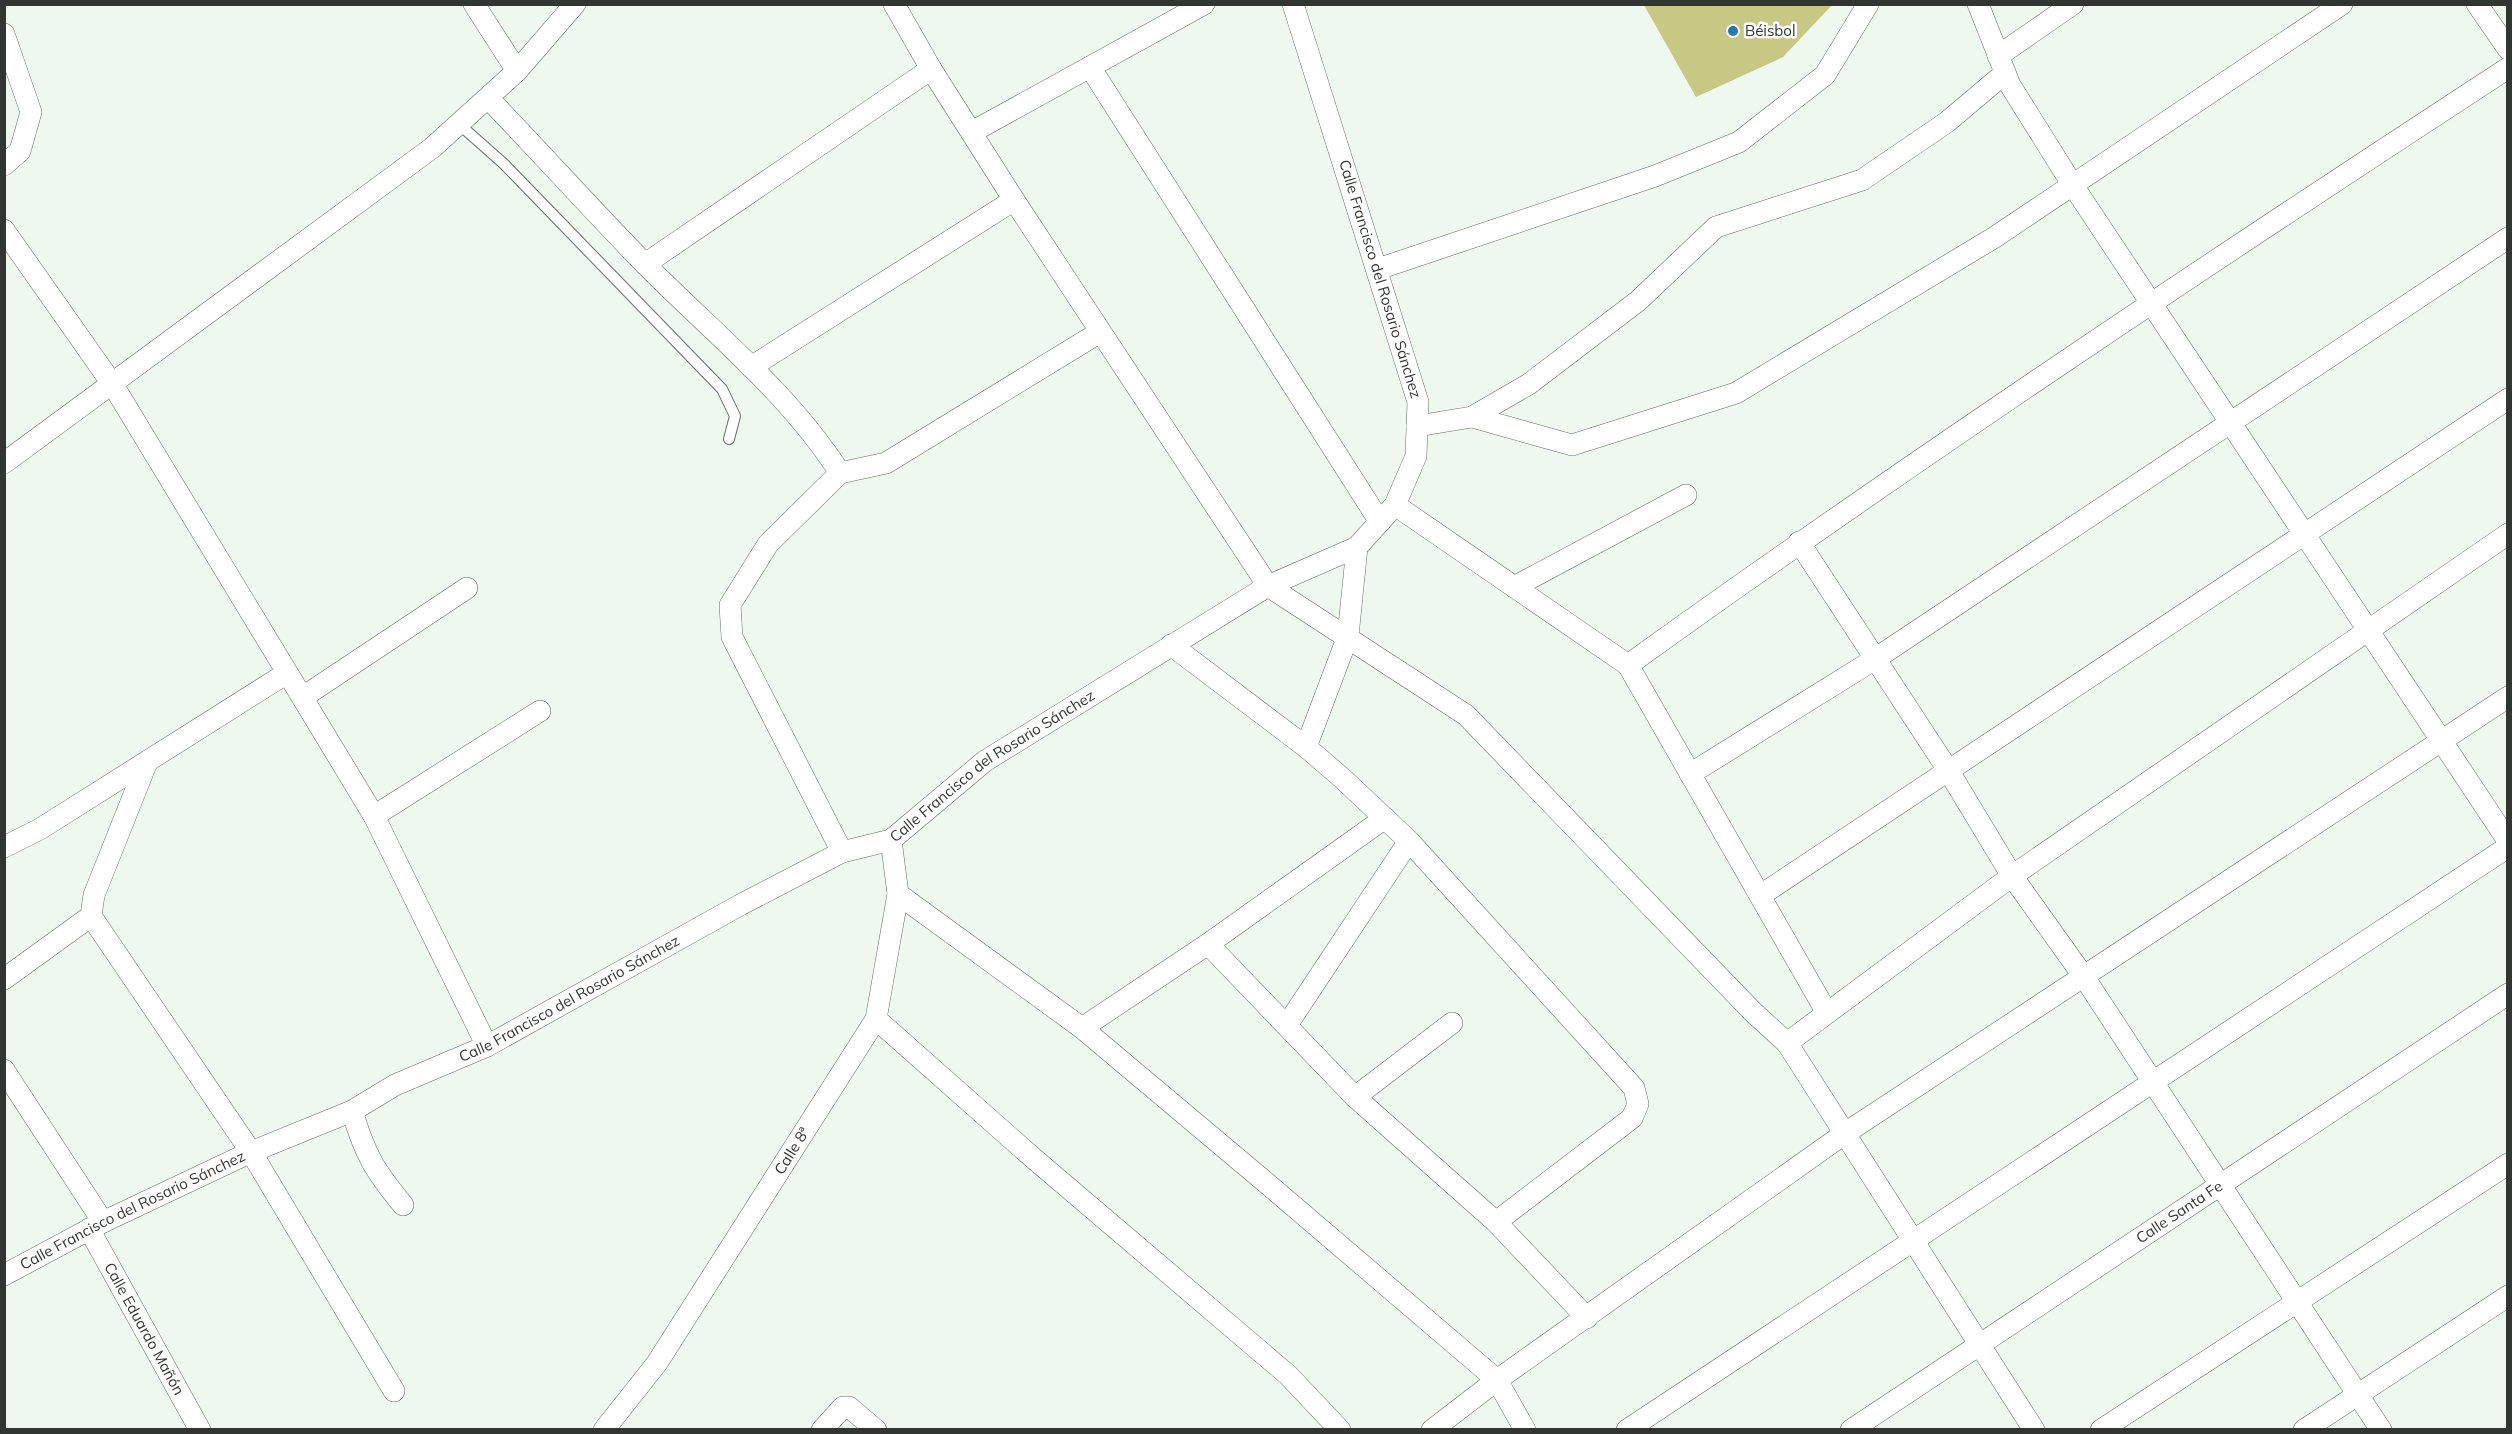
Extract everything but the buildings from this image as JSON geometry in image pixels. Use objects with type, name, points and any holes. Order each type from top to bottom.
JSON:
[{"type":"street","points":[[474,4],[517,71]]},
{"type":"street","points":[[4,463],[432,148],[489,99],[517,71],[575,4]]},
{"type":"street","points":[[972,132],[1204,4]]},
{"type":"street","name":"Calle Francisco del Rosario Sánchez","points":[[4,1275],[96,1225],[251,1152],[352,1111],[395,1085],[487,1047],[740,905],[842,852],[891,840],[985,761],[1268,586],[1357,547],[1395,505],[1416,456],[1418,402],[1293,4]]},
{"type":"street","points":[[1378,270],[1656,177],[1739,142],[1825,75],[1868,4]]},
{"type":"street","points":[[1978,4],[2001,64],[2072,184],[2508,841]]},
{"type":"street","points":[[1417,426],[1472,417],[1529,384],[1638,301],[1716,227],[1862,180],[1947,122],[2001,64],[2073,4]]},
{"type":"street","points":[[1472,417],[1572,445],[1736,393],[1995,237],[2342,4]]},
{"type":"street","points":[[2477,4],[2508,49]]},
{"type":"street","points":[[897,5],[931,69],[1014,200],[1268,586],[1466,715],[1744,1003],[1788,1043],[2034,1430]]},
{"type":"street","points":[[4,34],[31,112],[20,151],[4,165]]},
{"type":"street","points":[[1090,67],[1380,522]]},
{"type":"street","points":[[1628,665],[1799,542],[2150,303],[2508,68]]},
{"type":"street","points":[[645,264],[931,69]]},
{"type":"street","points":[[489,99],[645,264],[751,367],[800,421],[840,473]]},
{"type":"street","points":[[751,367],[1014,200]]},
{"type":"street","points":[[4,230],[113,385],[374,816],[487,1047]]},
{"type":"street","points":[[1690,774],[1875,659],[2508,238]]},
{"type":"street","points":[[842,852],[732,637],[730,605],[768,544],[840,473],[886,463],[1100,332]]},
{"type":"street","points":[[1761,895],[2508,399]]},
{"type":"street","points":[[1514,587],[1686,495]]},
{"type":"street","points":[[1395,505],[1628,665],[1827,1013]]},
{"type":"street","points":[[1788,1043],[2012,876],[2367,629],[2508,534]]},
{"type":"street","points":[[1799,542],[1948,770],[2012,876],[2084,977],[2381,1430]]},
{"type":"street","points":[[1306,747],[1348,636],[1357,547]]},
{"type":"street","points":[[303,697],[467,588]]},
{"type":"street","points":[[1171,645],[1306,747],[1385,818],[1409,841],[1634,1088],[1638,1104],[1632,1118],[1496,1222]]},
{"type":"street","points":[[4,847],[40,829],[287,673]]},
{"type":"street","points":[[1432,1430],[1497,1380],[1844,1134],[2440,739],[2508,697]]},
{"type":"street","points":[[374,816],[540,711]]},
{"type":"street","points":[[147,762],[94,894],[91,916],[251,1152],[394,1390]]},
{"type":"street","points":[[1082,1028],[1208,944],[1385,818]]},
{"type":"street","name":"Calle 8ª","points":[[604,1430],[657,1363],[876,1019],[898,894],[891,840]]},
{"type":"street","points":[[1287,1025],[1409,841]]},
{"type":"street","points":[[1627,1430],[2508,847]]},
{"type":"street","points":[[898,894],[1082,1028],[1497,1380],[1526,1430]]},
{"type":"street","points":[[4,979],[91,916]]},
{"type":"street","points":[[1208,944],[1355,1097],[1496,1222],[1587,1318]]},
{"type":"street","name":"Calle Santa Fe","points":[[1851,1430],[2508,994]]},
{"type":"street","points":[[876,1019],[1032,1157],[1288,1375],[1340,1430]]},
{"type":"street","points":[[1355,1097],[1452,1023]]},
{"type":"street","name":"Calle Eduardo Mañón","points":[[4,1070],[96,1225],[200,1430]]},
{"type":"street","points":[[352,1111],[363,1145],[376,1173],[403,1205]]},
{"type":"street","points":[[2101,1430],[2508,1164]]},
{"type":"street","points":[[2304,1430],[2508,1296]]},
{"type":"street","points":[[822,1430],[843,1407],[849,1407],[876,1430]]},
{"type":"lane","points":[[460,125],[504,164],[722,389],[735,416],[729,439]]},
{"type":"green space","name":"Béisbol","points":[[1644,5],[1832,5],[1783,57],[1696,97]]},
{"type":"place","name":"Béisbol","points":[[1733,31]]}]
